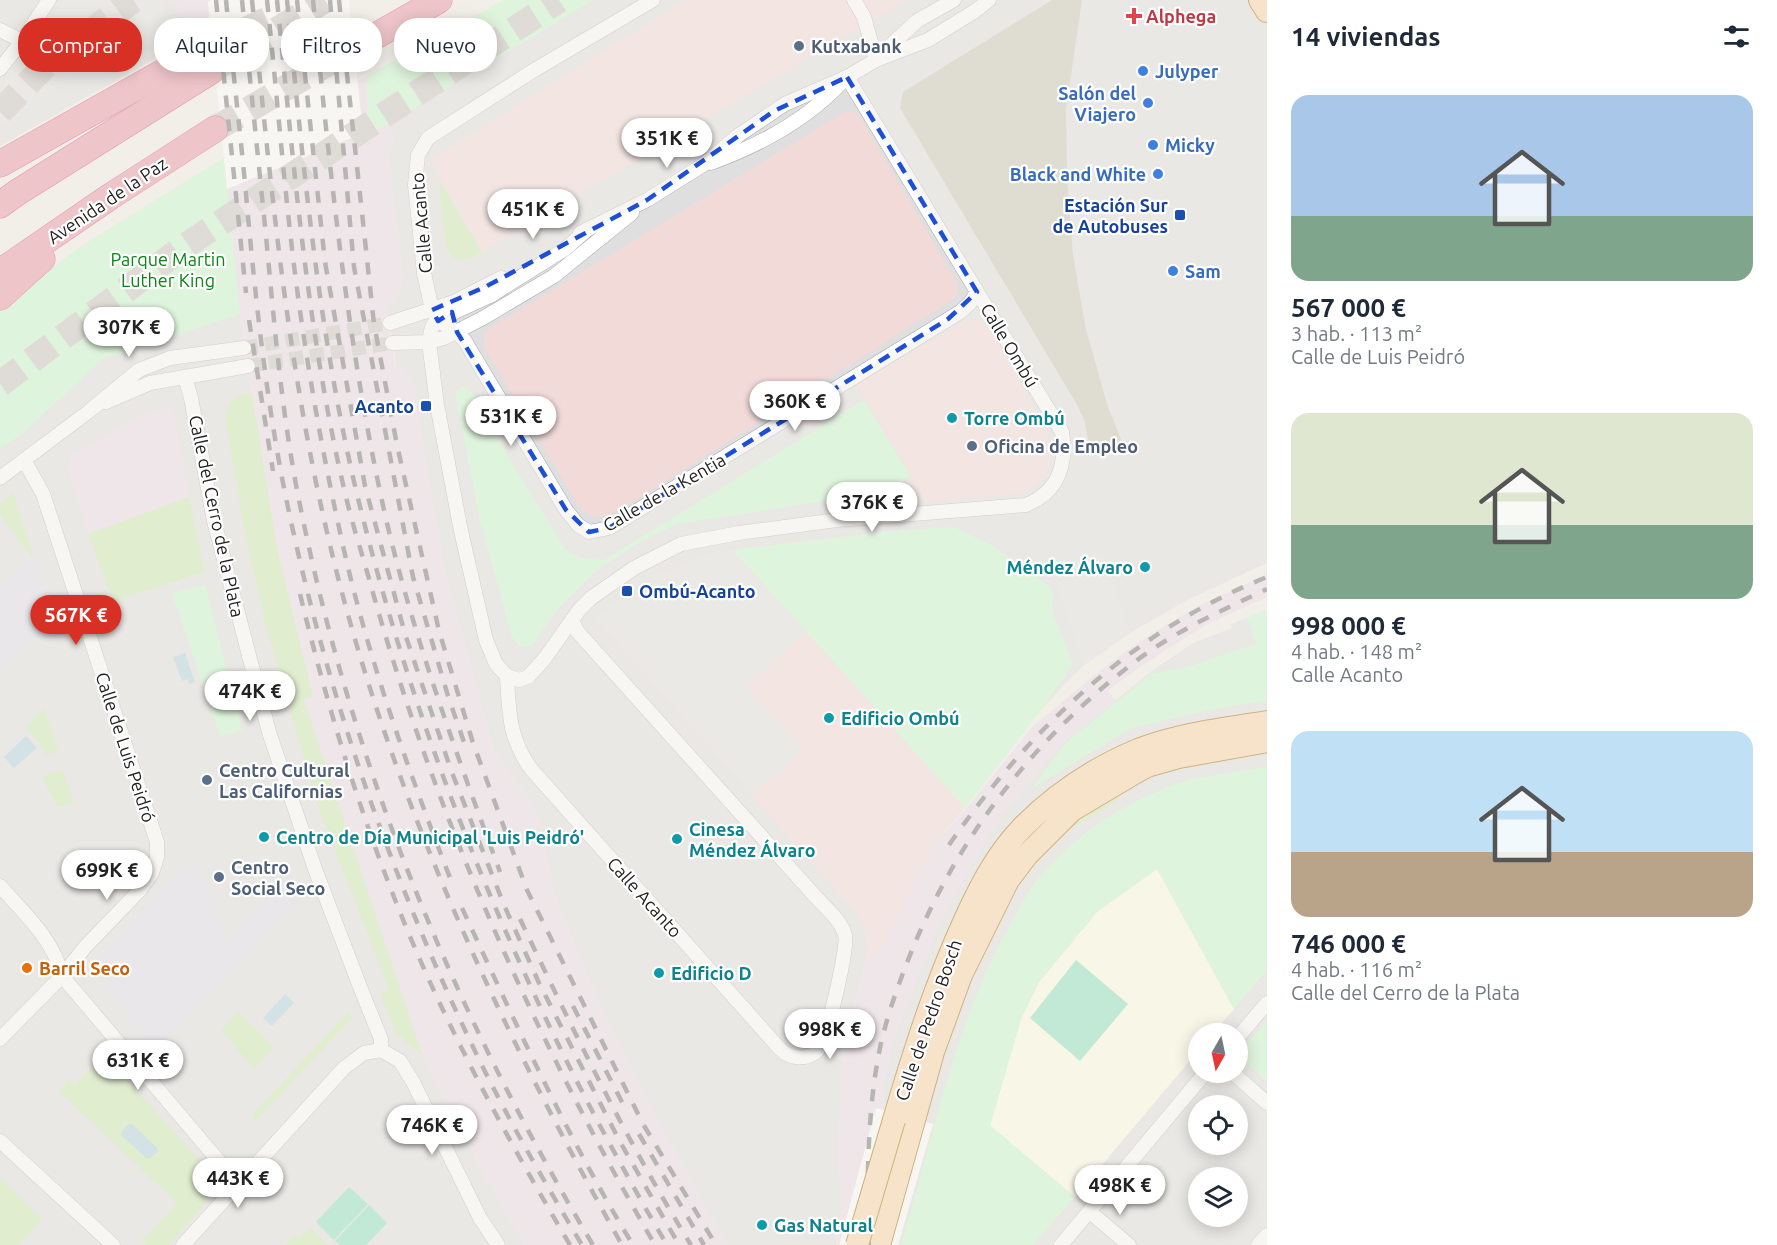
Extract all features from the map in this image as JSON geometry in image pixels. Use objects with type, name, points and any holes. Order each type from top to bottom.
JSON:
[{"type":"highway","points":[[382,32],[439,0]]},
{"type":"highway","points":[[0,164],[209,59],[0,205]]},
{"type":"highway","name":"Avenida de la Paz","points":[[0,272],[111,196],[215,129]]},
{"type":"highway","points":[[0,297],[111,196]]},
{"type":"main road","points":[[1260,0],[1267,11]]},
{"type":"main road","name":"Calle de Pedro Bosch","points":[[879,1245],[904,1121],[915,1048],[943,967],[975,897],[995,862],[1020,829],[1056,797],[1099,769],[1139,750],[1177,738],[1267,722]]},
{"type":"main road","name":"Calle de Pedro Bosch","points":[[857,1245],[961,975],[1008,880],[1027,855],[1072,810],[1147,766],[1267,741]]},
{"type":"street","points":[[37,18],[49,0]]},
{"type":"street","name":"Calle Acanto","points":[[435,315],[424,273],[415,185],[415,169],[422,146],[428,138],[444,127],[521,78],[653,0]]},
{"type":"street","points":[[854,0],[864,16],[876,60]]},
{"type":"street","points":[[876,60],[917,21],[954,0]]},
{"type":"street","points":[[429,342],[435,315],[563,241],[647,200],[703,165],[739,135],[793,99],[847,77],[876,60],[928,40],[989,0]]},
{"type":"street","points":[[0,30],[18,39]]},
{"type":"street","points":[[0,69],[18,46]]},
{"type":"street","points":[[703,165],[748,148],[796,121],[829,97],[847,77]]},
{"type":"street","name":"Calle Ombú","points":[[507,676],[514,679],[528,677],[591,598],[618,578],[667,550],[697,539],[837,520],[1026,505],[1039,500],[1054,484],[1064,457],[1062,432],[847,77]]},
{"type":"street","points":[[392,343],[429,342],[457,332],[554,276],[647,200]]},
{"type":"street","points":[[390,323],[462,309],[490,296],[565,249],[588,229]]},
{"type":"street","name":"Calle de la Kentia","points":[[457,332],[465,341],[566,510],[578,525],[589,532],[609,528],[948,319],[970,303],[977,292]]},
{"type":"street","points":[[457,332],[455,320],[462,309]]},
{"type":"street","points":[[435,315],[457,332]]},
{"type":"street","name":"Calle Acanto","points":[[429,342],[437,405],[452,485],[486,640],[496,664],[507,676],[514,740],[522,758],[780,1049],[790,1057],[806,1057],[815,1053],[824,1040],[845,950],[845,934],[814,895],[581,635],[572,620]]},
{"type":"street","points":[[0,478],[88,412],[138,370],[170,358],[244,348]]},
{"type":"street","points":[[88,412],[150,383],[248,366]]},
{"type":"street","name":"Calle del Cerro de la Plata","points":[[184,377],[191,398],[214,520],[269,732],[315,869],[381,1039],[381,1050]]},
{"type":"street","name":"Calle de Luis Peidró","points":[[0,1039],[62,976],[85,947],[139,891],[152,873],[157,857],[157,842],[43,494],[24,460]]},
{"type":"street","points":[[0,886],[49,943],[59,961],[62,976],[239,1185]]},
{"type":"street","points":[[1248,1025],[1267,1003]]},
{"type":"street","points":[[183,1245],[344,1068],[364,1053],[381,1050],[400,1061],[413,1082],[480,1218],[498,1245]]},
{"type":"street","points":[[1061,1245],[1197,1083]]},
{"type":"street","points":[[1244,1083],[1267,1103]]},
{"type":"street","points":[[0,1142],[113,1245]]},
{"type":"street","points":[[1090,1212],[1130,1245]]},
{"type":"street","points":[[1258,1245],[1267,1235]]},
{"type":"highlighted area","points":[[847,77],[977,292],[948,319],[609,528],[589,532],[566,510],[457,332],[452,312],[438,321],[432,310],[485,287],[647,200],[774,111]]},
{"type":"shaded area","points":[[0,0],[168,0],[182,16],[190,18],[154,18],[154,59],[142,66],[142,18],[18,18],[18,72],[131,72],[0,146]]},
{"type":"shaded area","points":[[63,0],[164,0],[166,10],[142,27],[142,18],[51,18]]},
{"type":"shaded area","points":[[168,0],[211,0],[208,2],[209,16],[206,18],[182,16]]},
{"type":"shaded area","points":[[504,0],[1267,0],[1267,563],[1189,599],[1130,633],[1084,665],[1045,705],[965,808],[936,841],[844,1042],[838,1152],[842,1211],[836,1245],[728,1245],[637,1083],[588,978],[554,893],[540,820],[533,805],[494,752],[446,576],[413,382],[396,367],[387,304],[395,298],[403,280],[388,154],[395,136],[368,136],[367,76],[374,72],[382,72],[382,68],[394,61],[394,72],[497,72],[497,18],[472,18]]},
{"type":"shaded area","points":[[685,0],[907,0],[482,252],[430,160]]},
{"type":"shaded area","points":[[1052,0],[1082,0],[1066,109],[1067,179],[1073,255],[1086,329],[1107,404],[1124,447],[1110,450],[1090,450],[1084,419],[1076,403],[900,108],[903,92]]},
{"type":"shaded area","points":[[18,65],[18,72],[78,72],[0,127],[0,91]]},
{"type":"shaded area","points":[[367,76],[368,136],[389,124],[395,136],[388,154],[403,280],[395,298],[387,304],[395,366],[403,367],[413,382],[446,576],[494,752],[533,805],[540,820],[554,893],[588,978],[637,1083],[728,1245],[525,1245],[489,1183],[423,1057],[303,700],[313,697],[277,548],[244,348],[227,189],[363,133],[357,81]]},
{"type":"shaded area","points":[[845,112],[853,112],[859,116],[958,285],[957,295],[610,516],[594,517],[581,510],[484,347],[484,333]]},
{"type":"shaded area","points":[[224,158],[244,347],[277,548],[313,697],[304,700],[423,1057],[489,1183],[525,1245],[0,1245],[0,309],[77,249]]},
{"type":"shaded area","points":[[970,320],[978,320],[988,327],[1016,373],[1048,435],[1050,465],[1043,479],[1035,487],[1020,494],[914,502],[910,475],[856,385]]},
{"type":"shaded area","points":[[173,405],[189,497],[88,534],[68,468],[71,456],[146,412]]},
{"type":"shaded area","points":[[733,550],[965,808],[936,841],[883,944],[869,958],[866,958],[864,926],[856,913],[596,619],[635,586],[703,555]]},
{"type":"shaded area","points":[[733,550],[807,632],[746,686],[803,750],[779,775],[776,772],[751,796],[750,791],[596,619],[635,586],[703,555]]},
{"type":"shaded area","points":[[1103,553],[1130,633],[1084,665],[1050,566]]},
{"type":"shaded area","points":[[33,555],[55,629],[46,628],[0,670],[0,587]]},
{"type":"shaded area","points":[[1267,575],[1267,597],[1208,624],[1127,676],[1108,691],[1115,700],[1063,742],[1001,814],[939,921],[892,1043],[882,1094],[898,1245],[836,1245],[842,1211],[838,1152],[844,1042],[866,958],[869,958],[883,944],[936,841],[966,809],[1032,727],[1092,677],[1130,648],[1202,604]]},
{"type":"shaded area","points":[[1267,610],[1267,1245],[898,1245],[933,1124],[884,1110],[882,1094],[892,1043],[939,921],[1001,814],[1063,742],[1153,670],[1193,643],[1232,628],[1231,624]]},
{"type":"shaded area","points":[[194,853],[225,943],[293,871],[295,904],[157,1048],[91,969]]},
{"type":"shaded area","points":[[1157,869],[1234,1009],[1222,1023],[1188,1023],[1188,1063],[1075,1197],[990,1126],[1021,1019],[1039,982],[1097,912]]},
{"type":"green space","points":[[504,0],[593,0],[497,58],[497,18],[472,18]]},
{"type":"green space","points":[[394,61],[394,72],[474,72],[368,136],[367,76],[374,72],[382,72],[382,68]]},
{"type":"green space","name":"Parque Martin Luther King","points":[[224,158],[240,314],[103,359],[23,433],[0,449],[0,309],[77,249]]},
{"type":"green space","points":[[441,183],[482,252],[468,259],[459,260],[452,257],[446,248],[439,186]]},
{"type":"green space","points":[[464,387],[474,395],[516,470],[566,550],[581,558],[604,560],[864,400],[910,475],[887,496],[824,501],[677,524],[640,542],[597,570],[555,612],[532,646],[520,647],[512,637],[480,521],[455,392]]},
{"type":"green space","points":[[252,393],[277,548],[313,697],[304,700],[423,1057],[396,1033],[380,993],[389,990],[318,807],[266,627],[245,534],[225,416],[234,398]]},
{"type":"green space","points":[[13,492],[32,557],[0,515],[0,504]]},
{"type":"green space","points":[[189,497],[205,572],[113,601],[88,534]]},
{"type":"green space","points":[[954,527],[991,545],[1049,586],[1053,595],[1052,611],[1073,664],[1045,705],[965,808],[733,550],[890,531]]},
{"type":"green space","points":[[205,585],[242,730],[220,736],[172,593]]},
{"type":"green space","points":[[1267,610],[1267,701],[1218,708],[1132,728],[1031,789],[1067,741],[1151,674],[1185,668],[1256,644],[1247,618]]},
{"type":"green space","points":[[44,708],[59,751],[46,755],[44,749],[26,728]]},
{"type":"green space","points":[[1267,767],[1267,970],[1234,1009],[1157,869],[1097,912],[1039,982],[1021,1019],[990,1125],[1075,1197],[1033,1245],[901,1245],[946,1083],[973,1003],[1009,927],[1037,880],[1061,854],[1088,831],[1149,795],[1190,780]]},
{"type":"green space","points":[[63,770],[74,802],[58,807],[41,776]]},
{"type":"green space","points":[[1131,784],[1116,800],[1099,812],[1061,831]]},
{"type":"green space","points":[[1076,960],[1128,1004],[1080,1061],[1030,1018]]},
{"type":"green space","points":[[349,1011],[352,1018],[256,1121],[251,1116]]},
{"type":"green space","points":[[238,1012],[274,1047],[254,1069],[221,1030]]},
{"type":"green space","points":[[1267,1020],[1267,1081],[1248,1065],[1248,1044]]},
{"type":"green space","points":[[104,1055],[199,1159],[208,1179],[207,1202],[169,1245],[146,1245],[142,1241],[177,1203],[58,1091],[69,1080],[75,1085]]},
{"type":"green space","points":[[0,1177],[42,1219],[19,1245],[0,1245]]},
{"type":"green space","points":[[349,1187],[368,1204],[334,1240],[316,1222]]},
{"type":"green space","points":[[369,1205],[387,1223],[366,1245],[340,1245],[335,1241]]},
{"type":"green space","points":[[310,1227],[328,1245],[285,1245],[294,1234],[299,1238]]},
{"type":"water","points":[[185,653],[195,682],[189,684],[188,679],[182,681],[173,657]]},
{"type":"water","points":[[26,736],[37,748],[14,768],[4,757]]},
{"type":"water","points":[[285,994],[294,1003],[272,1026],[263,1018]]},
{"type":"water","points":[[128,1124],[132,1124],[157,1148],[158,1151],[151,1158],[147,1159],[121,1135]]},
{"type":"pier","points":[[211,0],[349,0],[351,18],[281,18],[281,72],[357,72],[363,133],[227,189],[215,72],[269,72],[269,18],[210,18],[208,2]]},
{"type":"pier","points":[[876,1108],[933,1124],[898,1245],[839,1245]]},
{"type":"tunnel","points":[[0,112],[48,63],[133,0]]},
{"type":"tunnel","points":[[269,35],[325,0]]},
{"type":"tunnel","points":[[0,384],[185,246],[559,0]]},
{"type":"tunnel","points":[[215,129],[313,72]]},
{"type":"tunnel","points":[[244,348],[390,323]]},
{"type":"tunnel","points":[[248,366],[392,343]]},
{"type":"railway","points":[[216,0],[246,293]]},
{"type":"railway","points":[[226,0],[256,296],[270,409],[283,483],[317,629],[360,772],[442,981],[499,1099],[582,1245]]},
{"type":"railway","points":[[242,0],[282,395],[297,490],[319,591],[346,690],[377,786],[412,881],[451,974],[494,1065],[593,1245]]},
{"type":"railway","points":[[252,0],[281,266],[300,397],[326,528],[350,622],[379,715],[448,897],[530,1073],[622,1245]]},
{"type":"railway","points":[[267,0],[296,281],[331,490],[356,600],[380,682],[407,763],[452,883]]},
{"type":"railway","points":[[277,0],[303,250],[321,374],[349,508],[397,672],[426,758],[492,924],[569,1087],[655,1245]]},
{"type":"railway","points":[[287,0],[313,246],[331,369],[356,490],[382,589],[412,687],[483,879],[524,973],[569,1065],[616,1156],[667,1245]]},
{"type":"railway","points":[[297,0],[325,262],[365,486],[405,634],[451,770],[504,905],[539,983],[619,1140],[679,1245]]},
{"type":"railway","points":[[313,0],[347,302],[378,482],[416,630],[500,872]]},
{"type":"railway","points":[[330,0],[354,267],[413,577],[465,745]]},
{"type":"railway","points":[[339,0],[374,324],[397,445],[439,631],[473,743],[527,890],[643,1124],[716,1245]]},
{"type":"railway","points":[[249,320],[273,471]]},
{"type":"railway","points":[[949,845],[980,802],[1014,762],[1088,687],[1172,625],[1218,599],[1267,577]]},
{"type":"railway","points":[[869,1245],[867,1206],[870,1129],[875,1077],[882,1040],[905,968],[945,880],[997,800],[1027,763],[1095,695],[1132,664],[1164,642],[1267,589]]},
{"type":"railway","points":[[300,594],[330,709],[354,785],[412,942],[475,1074],[570,1245]]},
{"type":"railway","points":[[462,908],[564,1121],[633,1245]]},
{"type":"railway","points":[[520,919],[622,1125],[691,1245]]},
{"type":"railway","points":[[573,1006],[626,1110]]},
{"type":"railway","points":[[639,1134],[704,1245]]},
{"type":"place","name":"Alphega","points":[[1134,16]]},
{"type":"place","name":"Kutxabank","points":[[799,46]]},
{"type":"place","name":"Julyper","points":[[1143,71]]},
{"type":"place","name":"Salón del Viajero","points":[[1148,103]]},
{"type":"place","name":"Micky","points":[[1153,145]]},
{"type":"place","name":"Black and White","points":[[1158,174]]},
{"type":"place","name":"Estación Sur de Autobuses","points":[[1180,215]]},
{"type":"place","name":"Sam","points":[[1173,271]]},
{"type":"place","name":"Acanto","points":[[426,406]]},
{"type":"place","name":"Torre Ombú","points":[[952,418]]},
{"type":"place","name":"Oficina de Empleo","points":[[972,446]]},
{"type":"place","name":"Méndez Álvaro","points":[[1145,567]]},
{"type":"place","name":"Ombú-Acanto","points":[[627,591]]},
{"type":"place","name":"Edificio Ombú","points":[[829,718]]},
{"type":"place","name":"Centro Cultural Las Californias","points":[[207,780]]},
{"type":"place","name":"Centro de Día Municipal 'Luis Peidró'","points":[[264,837]]},
{"type":"place","name":"Cinesa Méndez Álvaro","points":[[677,839]]},
{"type":"place","name":"Centro Social Seco","points":[[219,877]]},
{"type":"place","name":"Barril Seco","points":[[27,968]]},
{"type":"place","name":"Edificio D","points":[[659,973]]},
{"type":"place","name":"Gas Natural","points":[[762,1225]]}]
